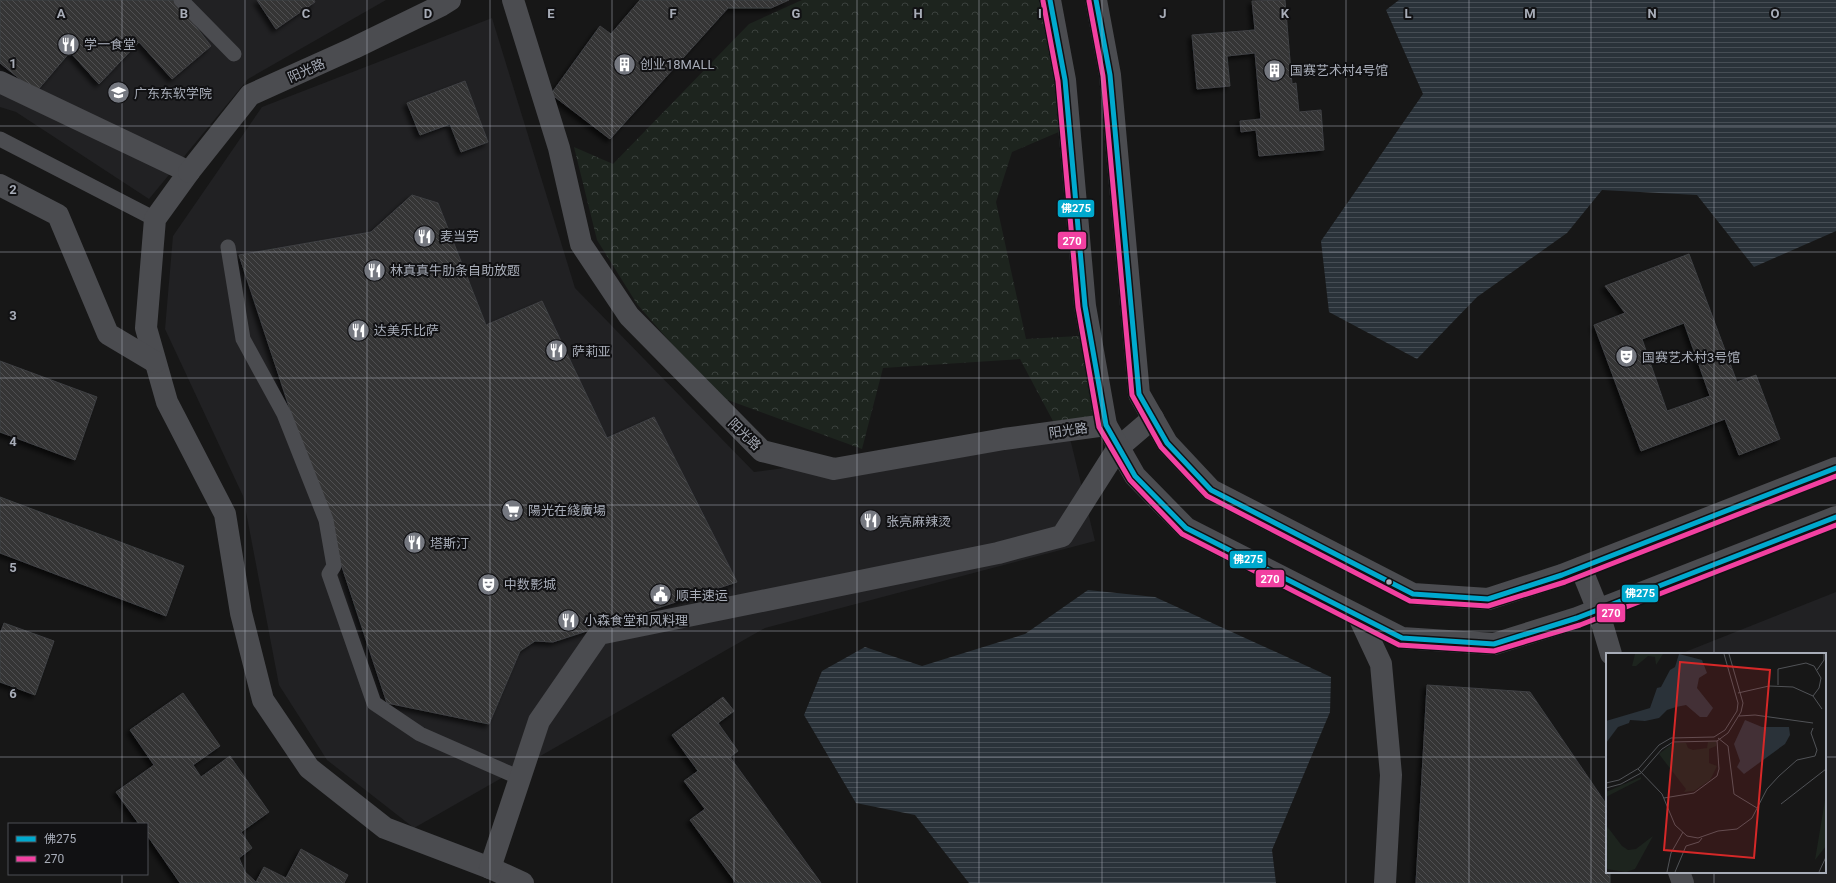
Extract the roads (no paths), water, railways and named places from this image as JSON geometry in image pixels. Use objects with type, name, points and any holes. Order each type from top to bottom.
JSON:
[{"type":"street","name":"阳光路","points":[[155,219],[189,172],[250,94],[354,48],[450,0]]},
{"type":"street","name":"阳光路","points":[[513,0],[558,148],[581,244],[629,316],[762,451],[834,469],[1004,439],[1106,425]]},
{"type":"street","points":[[1050,0],[1065,80],[1085,306],[1106,425],[1135,476],[1186,528],[1402,638],[1494,644],[1598,610],[1836,517]]},
{"type":"street","points":[[1096,0],[1110,75],[1139,394],[1167,443],[1211,490],[1413,594],[1488,599],[1581,568],[1836,468]]},
{"type":"street","points":[[0,82],[189,172]]},
{"type":"street","points":[[0,185],[58,215],[108,334],[155,362]]},
{"type":"street","points":[[155,219],[146,328],[167,402],[226,514],[241,613],[263,700],[309,768],[385,828],[490,868],[523,883]]},
{"type":"street","points":[[490,868],[539,721],[599,634],[998,553],[1062,536],[1118,448],[1153,418]]},
{"type":"street","points":[[1581,568],[1598,610],[1612,653]]},
{"type":"street","points":[[1359,617],[1381,664],[1391,775],[1385,883]]},
{"type":"street","points":[[1679,873],[1683,883]]},
{"type":"lane","points":[[181,0],[234,54]]},
{"type":"lane","points":[[0,139],[155,219]]},
{"type":"lane","points":[[228,247],[243,339],[284,414],[326,520],[334,566],[329,574],[374,703],[420,734],[520,778]]},
{"type":"place","name":"学一食堂","points":[[69,44]]},
{"type":"place","name":"创业18MALL","points":[[625,64]]},
{"type":"place","name":"国赛艺术村4号馆","points":[[1274,70]]},
{"type":"place","name":"广东东软学院","points":[[118,93]]},
{"type":"place","name":"麦当劳","points":[[425,236]]},
{"type":"place","name":"林真真牛肋条自助放题","points":[[374,270]]},
{"type":"place","name":"达美乐比萨","points":[[359,330]]},
{"type":"place","name":"萨莉亚","points":[[557,351]]},
{"type":"place","name":"国赛艺术村3号馆","points":[[1627,357]]},
{"type":"place","name":"陽光在綫廣場","points":[[512,510]]},
{"type":"place","name":"张亮麻辣烫","points":[[870,521]]},
{"type":"place","name":"塔斯汀","points":[[415,543]]},
{"type":"place","name":"中数影城","points":[[489,584]]},
{"type":"place","name":"顺丰速运","points":[[661,595]]},
{"type":"place","name":"小森食堂和风料理","points":[[568,620]]}]
